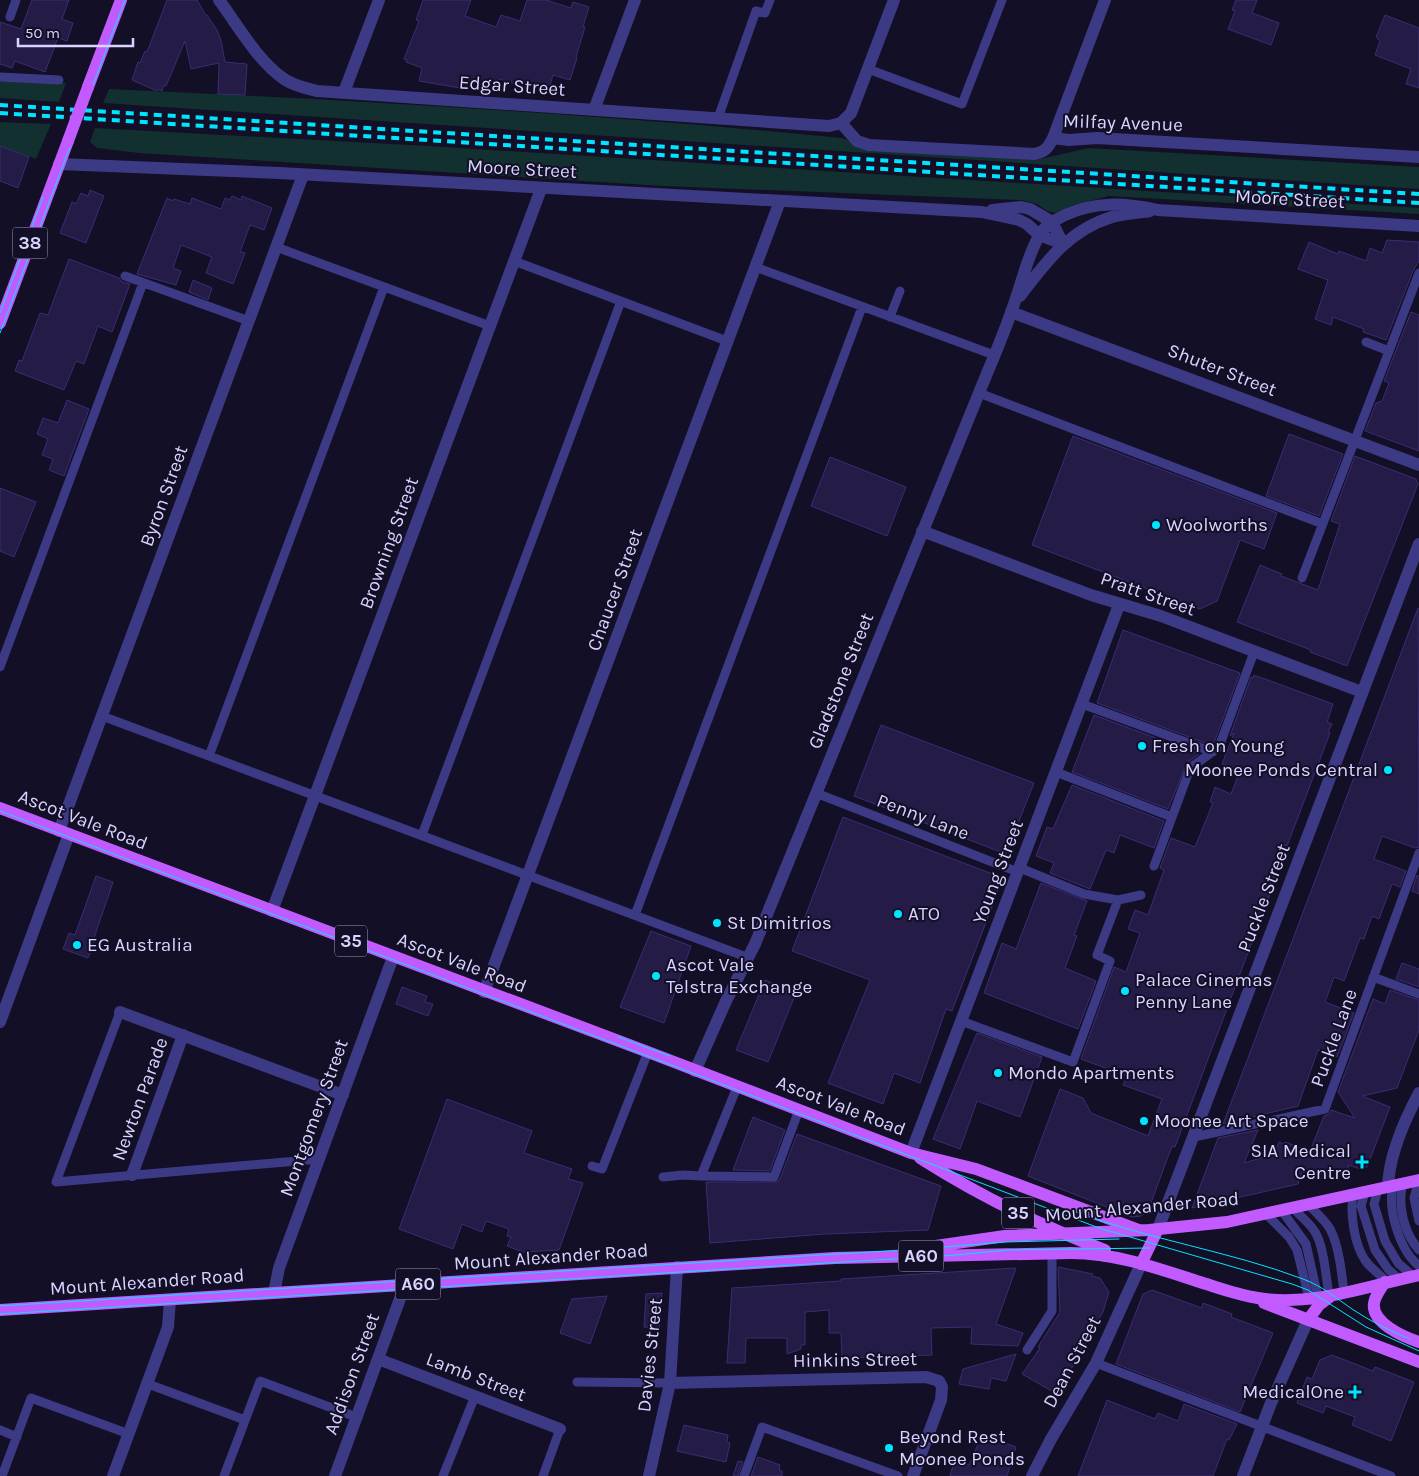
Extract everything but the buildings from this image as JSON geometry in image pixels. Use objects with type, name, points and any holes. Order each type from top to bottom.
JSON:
[{"type":"main road","name":"38","points":[[0,323],[121,0]]},
{"type":"main road","name":"Ascot Vale Road","points":[[0,808],[911,1153],[976,1169],[1139,1230]]},
{"type":"main road","name":"Ascot Vale Road","points":[[911,1153],[983,1195],[1022,1215],[1136,1262]]},
{"type":"main road","name":"Mount Alexander Road","points":[[835,1258],[918,1249],[1005,1236],[1158,1229],[1227,1222],[1419,1180]]},
{"type":"main road","name":"Puckle Street","points":[[1136,1262],[1158,1229]]},
{"type":"main road","name":"Mount Alexander Road","points":[[0,1310],[835,1258],[1097,1254],[1136,1262],[1243,1295],[1275,1300],[1326,1295],[1391,1281],[1417,1272]]},
{"type":"main road","points":[[1391,1281],[1374,1302],[1375,1314],[1391,1329],[1419,1342]]},
{"type":"main road","points":[[1243,1295],[1419,1362]]},
{"type":"main road","name":"Mount Alexander Road","points":[[1308,1320],[1326,1295]]},
{"type":"street","name":"Edgar Street","points":[[219,0],[258,52],[285,80],[298,87],[317,91],[822,126],[841,123]]},
{"type":"street","points":[[344,92],[379,0]]},
{"type":"street","points":[[594,110],[635,0]]},
{"type":"street","points":[[841,123],[851,113],[894,0]]},
{"type":"street","points":[[1053,138],[1105,0]]},
{"type":"street","name":"Milfay Avenue","points":[[841,123],[857,142],[869,144],[1034,154],[1042,153],[1048,148],[1053,138],[1069,140],[1107,139],[1419,157]]},
{"type":"street","name":"Moore Street","points":[[59,164],[303,175],[982,212],[1019,220],[1027,224],[1039,235],[1063,244],[1092,224],[1114,217],[1158,210]]},
{"type":"street","name":"Byron Street","points":[[0,1022],[102,716],[303,175]]},
{"type":"street","name":"Browning Street","points":[[272,911],[541,189]]},
{"type":"street","name":"Chaucer Street","points":[[484,992],[780,201]]},
{"type":"street","name":"Moore Street","points":[[1039,235],[1052,222],[1072,212],[1092,205],[1121,204],[1158,210],[1419,226]]},
{"type":"street","name":"Moore Street","points":[[982,212],[1021,207],[1030,209],[1052,222]]},
{"type":"street","points":[[1052,222],[1063,244]]},
{"type":"street","name":"Gladstone Street","points":[[695,1071],[726,1000],[749,958],[979,393],[1013,306],[1023,271],[1039,235]]},
{"type":"street","name":"Gladstone Street","points":[[1013,306],[1041,268],[1063,244]]},
{"type":"street","name":"Shuter Street","points":[[1013,306],[1419,465]]},
{"type":"street","name":"Pratt Street","points":[[922,531],[1119,605],[1161,616],[1362,692]]},
{"type":"street","name":"Puckle Street","points":[[1158,1229],[1419,544]]},
{"type":"street","name":"Young Street","points":[[911,1153],[1119,605]]},
{"type":"street","name":"Montgomery Street","points":[[274,1293],[279,1268],[393,957]]},
{"type":"street","name":"Newton Parade","points":[[120,1012],[343,1095]]},
{"type":"street","name":"Newton Parade","points":[[132,1175],[183,1035]]},
{"type":"street","points":[[1391,1186],[1391,1166],[1398,1143],[1419,1093]]},
{"type":"street","name":"Dean Street","points":[[1032,1476],[1096,1363],[1136,1262]]},
{"type":"street","name":"Davies Street","points":[[649,1476],[670,1384],[677,1268]]},
{"type":"street","name":"Addison Street","points":[[334,1476],[405,1285]]},
{"type":"street","points":[[113,1476],[168,1327],[170,1300]]},
{"type":"street","points":[[1243,1476],[1262,1426],[1308,1320]]},
{"type":"street","name":"Lamb Street","points":[[378,1360],[560,1429]]},
{"type":"street","name":"Hinkins Street","points":[[670,1384],[926,1377],[935,1379],[941,1383],[942,1395],[913,1476]]},
{"type":"lane","points":[[10,17],[16,0]]},
{"type":"lane","points":[[718,118],[756,11],[765,13],[770,0]]},
{"type":"lane","points":[[868,69],[962,104],[1002,0]]},
{"type":"lane","points":[[0,77],[60,80]]},
{"type":"lane","points":[[276,247],[490,326]]},
{"type":"lane","points":[[514,261],[727,341]]},
{"type":"lane","points":[[755,267],[994,355]]},
{"type":"lane","points":[[1302,578],[1419,273]]},
{"type":"lane","points":[[125,276],[249,321]]},
{"type":"lane","points":[[0,667],[143,283]]},
{"type":"lane","points":[[209,756],[384,287]]},
{"type":"lane","points":[[890,317],[900,291]]},
{"type":"lane","points":[[422,835],[621,301]]},
{"type":"lane","points":[[635,915],[862,307]]},
{"type":"lane","points":[[1366,342],[1388,351]]},
{"type":"lane","points":[[979,393],[1323,524]]},
{"type":"lane","points":[[1154,866],[1188,774],[1194,766],[1218,747],[1254,652]]},
{"type":"lane","points":[[1082,704],[1213,752]]},
{"type":"lane","points":[[102,716],[749,958]]},
{"type":"lane","points":[[1056,772],[1172,817]]},
{"type":"lane","name":"Penny Lane","points":[[816,793],[1084,894],[1118,900]]},
{"type":"lane","name":"Puckle Lane","points":[[1194,1136],[1325,1109],[1419,853]]},
{"type":"lane","points":[[961,1021],[1073,1062],[1110,961],[1097,954],[1118,900],[1141,895]]},
{"type":"lane","points":[[1373,977],[1419,994]]},
{"type":"lane","points":[[120,1012],[56,1182],[320,1159]]},
{"type":"lane","points":[[592,1166],[602,1169],[648,1052]]},
{"type":"lane","points":[[701,1176],[737,1087]]},
{"type":"lane","points":[[663,1177],[688,1174],[701,1176],[774,1177],[799,1110]]},
{"type":"lane","points":[[1419,1180],[1414,1198],[1419,1222]]},
{"type":"lane","points":[[1391,1186],[1400,1194],[1400,1201],[1409,1235],[1419,1250]]},
{"type":"lane","points":[[1391,1186],[1374,1204],[1385,1241],[1398,1263],[1417,1272]]},
{"type":"lane","points":[[1391,1186],[1390,1200],[1400,1241],[1417,1272]]},
{"type":"lane","points":[[1359,1193],[1351,1208],[1352,1219],[1362,1255],[1366,1261],[1391,1281]]},
{"type":"lane","points":[[1359,1193],[1361,1206],[1375,1250],[1383,1262],[1391,1281]]},
{"type":"lane","points":[[1309,1205],[1329,1227],[1341,1265],[1326,1295]]},
{"type":"lane","points":[[1288,1210],[1315,1232],[1325,1269],[1326,1295]]},
{"type":"lane","points":[[1288,1210],[1306,1244],[1326,1295]]},
{"type":"lane","points":[[1266,1214],[1294,1243],[1326,1295]]},
{"type":"lane","points":[[1027,1350],[1052,1312],[1052,1254]]},
{"type":"lane","points":[[1096,1363],[1391,1476]]},
{"type":"lane","points":[[224,1476],[260,1381],[356,1417]]},
{"type":"lane","points":[[577,1382],[670,1384]]},
{"type":"lane","points":[[148,1384],[245,1420]]},
{"type":"lane","points":[[443,1476],[475,1396]]},
{"type":"lane","points":[[2,1476],[31,1398],[129,1434]]},
{"type":"lane","points":[[744,1476],[762,1427],[898,1476]]},
{"type":"lane","points":[[543,1476],[560,1429]]},
{"type":"lane","points":[[0,1430],[16,1437]]},
{"type":"green space","points":[[0,81],[66,83],[59,102],[0,98]]},
{"type":"green space","points":[[109,89],[384,103],[659,122],[842,138],[857,144],[1036,160],[1088,148],[1419,167],[1419,189],[103,103]]},
{"type":"green space","points":[[0,122],[51,124],[36,159],[0,146]]},
{"type":"green space","points":[[95,128],[428,146],[1419,208],[1419,214],[1109,196],[1073,205],[1055,213],[1047,211],[1037,204],[1021,200],[663,186],[139,153],[97,148],[90,142]]},
{"type":"tram line","points":[[0,333],[125,0]]},
{"type":"tram line","points":[[0,313],[43,197]]},
{"type":"tram line","points":[[0,811],[1099,1228],[1308,1290],[1366,1327],[1419,1351]]},
{"type":"tram line","points":[[618,1037],[670,1056]]},
{"type":"tram line","points":[[1076,1212],[1104,1222],[1275,1269],[1303,1279],[1323,1289],[1373,1322],[1410,1339]]},
{"type":"tram line","points":[[0,1306],[1006,1242],[1119,1239]]},
{"type":"tram line","points":[[0,1314],[956,1255],[1008,1250],[1150,1248]]},
{"type":"railway","points":[[0,105],[1419,194]]},
{"type":"railway","points":[[0,113],[1419,203]]},
{"type":"place","name":"Woolworths","points":[[1156,525]]},
{"type":"place","name":"Fresh on Young","points":[[1142,746]]},
{"type":"place","name":"Moonee Ponds Central","points":[[1388,770]]},
{"type":"place","name":"ATO","points":[[898,914]]},
{"type":"place","name":"St Dimitrios","points":[[717,923]]},
{"type":"place","name":"EG Australia","points":[[77,945]]},
{"type":"place","name":"Ascot Vale Telstra Exchange","points":[[656,976]]},
{"type":"place","name":"Palace Cinemas Penny Lane","points":[[1125,991]]},
{"type":"place","name":"Mondo Apartments","points":[[998,1073]]},
{"type":"place","name":"Moonee Art Space","points":[[1144,1121]]},
{"type":"place","name":"SIA Medical Centre","points":[[1362,1162]]},
{"type":"place","name":"MedicalOne","points":[[1355,1392]]},
{"type":"place","name":"Beyond Rest Moonee Ponds","points":[[889,1448]]}]
